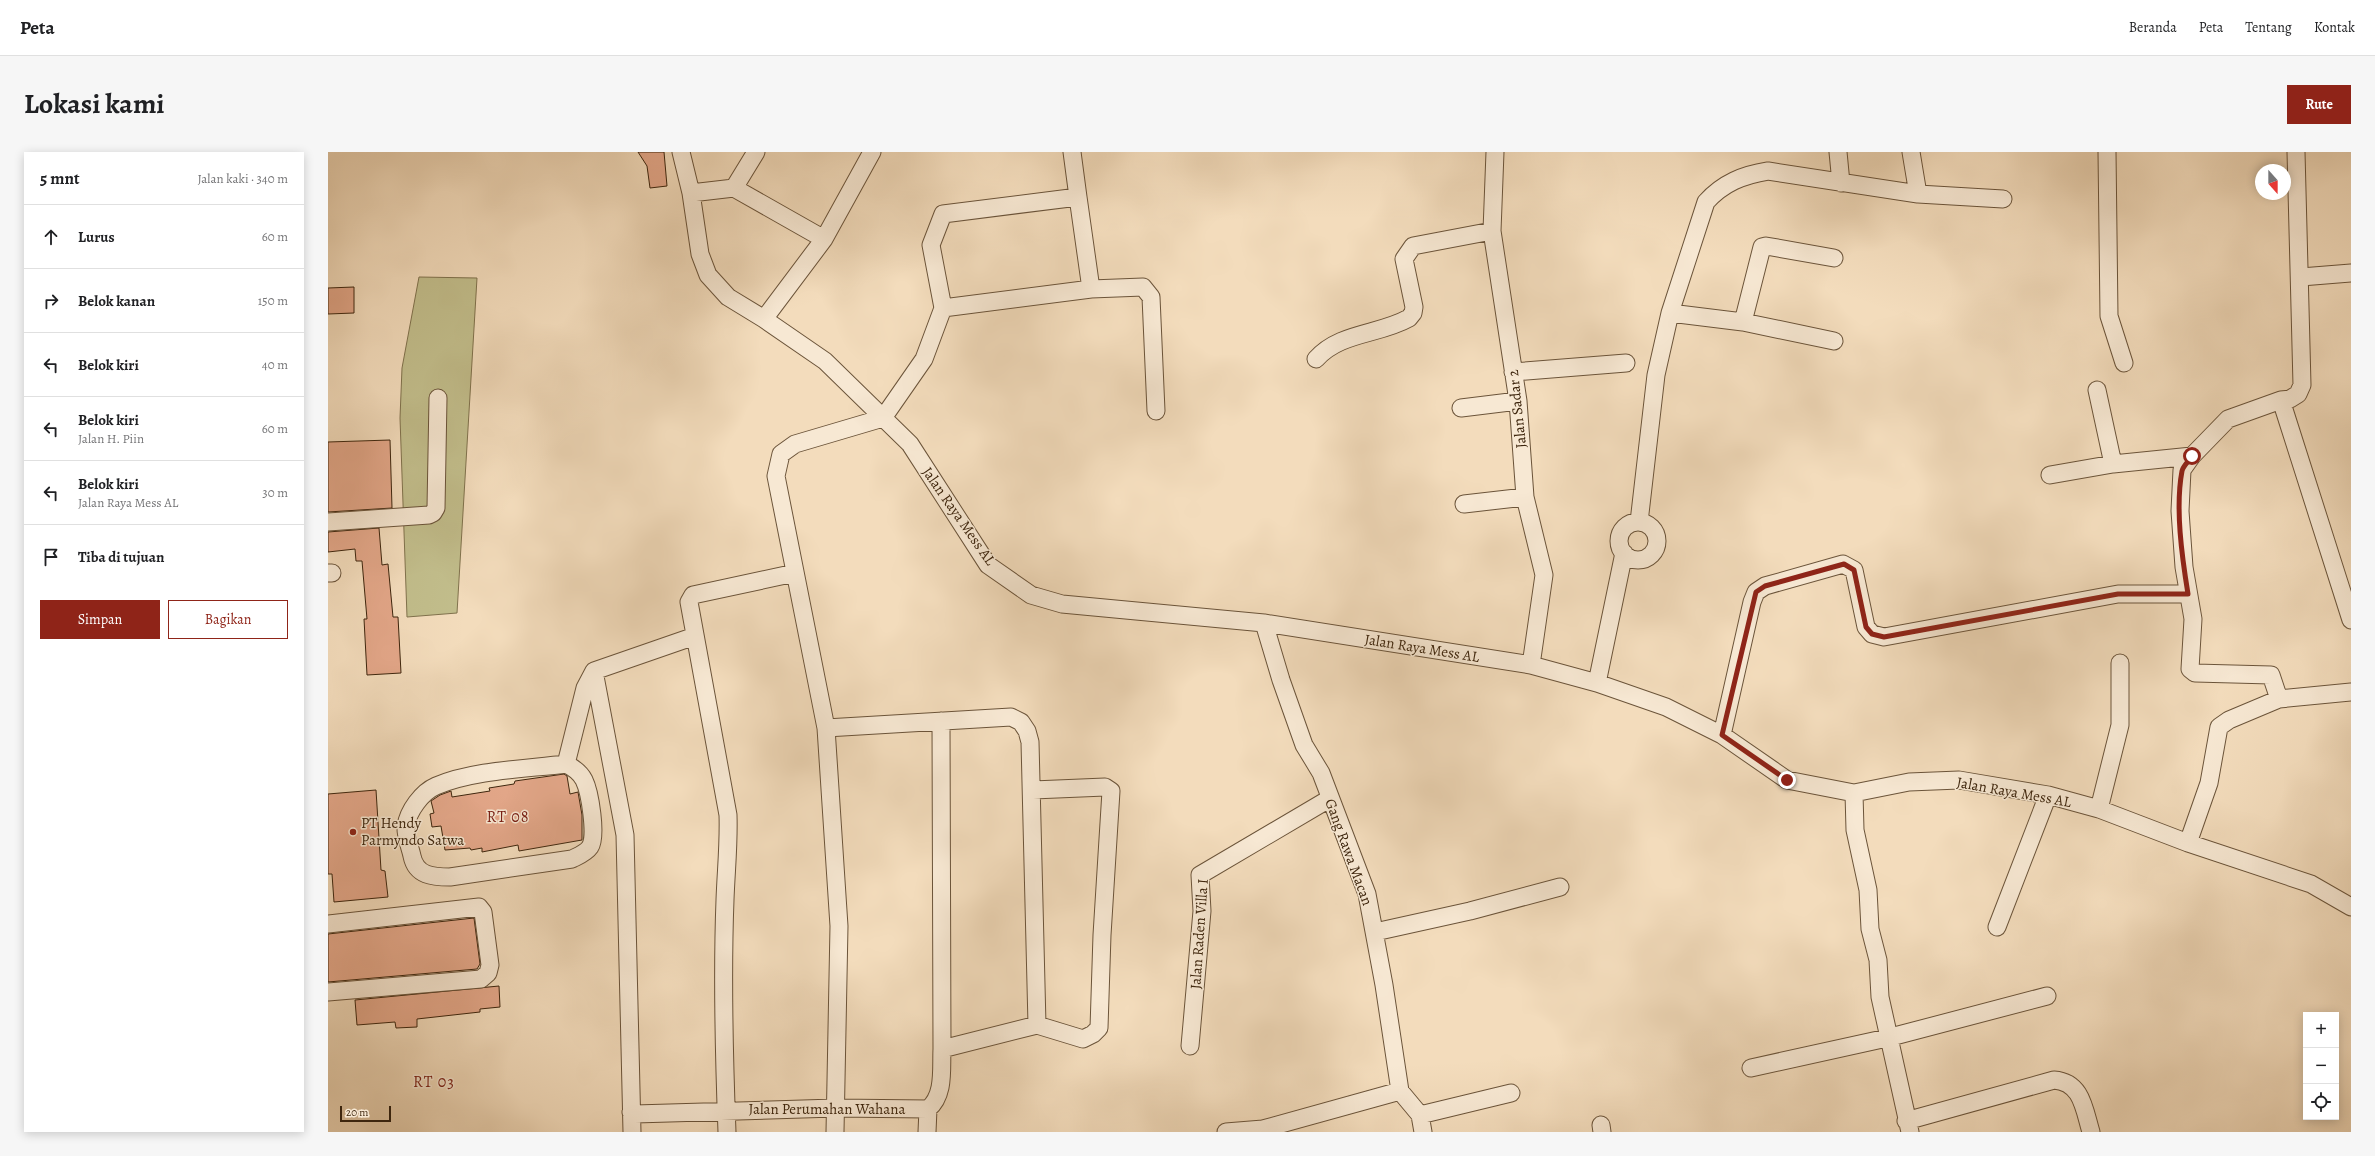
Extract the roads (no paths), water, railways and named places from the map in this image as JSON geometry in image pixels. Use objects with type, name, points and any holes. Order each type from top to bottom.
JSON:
[{"type":"street","name":"Jalan Raya Mess AL","points":[[681,152],[691,193],[700,254],[708,275],[728,297],[764,319],[825,361],[884,418],[910,444],[988,565],[1031,595],[1062,604],[1264,623],[1531,665],[1597,683],[1666,707],[1722,735],[1787,780],[1854,793],[1909,782],[1959,780],[2048,795],[2099,809],[2188,843],[2311,884],[2351,907]]},
{"type":"street","points":[[734,188],[756,152]]},
{"type":"street","points":[[764,319],[824,239],[872,152]]},
{"type":"street","points":[[1072,152],[1091,289]]},
{"type":"street","name":"Jalan Sadar 2","points":[[1495,152],[1492,231],[1518,401],[1525,497],[1544,575],[1531,665]]},
{"type":"street","points":[[1838,152],[1841,183]]},
{"type":"street","points":[[1911,152],[1918,194]]},
{"type":"street","points":[[2107,152],[2109,316],[2124,364]]},
{"type":"street","points":[[2279,699],[2271,675],[2200,674],[2195,673],[2190,669],[2193,619],[2184,567],[2180,511],[2182,470],[2192,456],[2228,419],[2281,400],[2290,399],[2298,394],[2302,385],[2301,277],[2296,152]]},
{"type":"street","points":[[1639,522],[1656,375],[1670,313],[1700,218],[1706,202],[1714,193],[1747,175],[1768,171],[1918,194],[2003,199]]},
{"type":"street","points":[[691,193],[734,188],[824,239]]},
{"type":"street","points":[[835,1132],[839,926],[826,728],[794,573],[776,476],[781,454],[795,444],[884,418],[924,359],[943,308],[931,245],[943,214],[1078,197]]},
{"type":"street","points":[[1316,359],[1325,349],[1409,318],[1413,313],[1414,307],[1404,259],[1412,246],[1492,231]]},
{"type":"street","points":[[1743,322],[1762,247],[1766,246],[1834,258]]},
{"type":"street","points":[[2301,277],[2351,273]]},
{"type":"street","points":[[943,308],[1091,289],[1143,287],[1150,297],[1156,411]]},
{"type":"street","points":[[1670,313],[1743,322],[1834,341]]},
{"type":"street","points":[[1513,372],[1626,363]]},
{"type":"street","points":[[2097,390],[2113,464]]},
{"type":"street","points":[[328,522],[429,515],[434,513],[436,508],[438,398]]},
{"type":"street","points":[[2281,400],[2351,620]]},
{"type":"street","points":[[1460,408],[1518,401]]},
{"type":"street","points":[[2050,475],[2113,464],[2192,456]]},
{"type":"street","points":[[1464,504],[1525,497]]},
{"type":"street","points":[[1597,683],[1624,553],[1619,543],[1621,532],[1628,524],[1639,522],[1652,528],[1657,542],[1655,549],[1650,555],[1637,559],[1624,553]]},
{"type":"street","points":[[1722,735],[1756,592],[1765,586],[1844,564],[1848,565],[1854,570],[1866,627],[1872,634],[1884,637],[2118,594],[2188,594]]},
{"type":"street","points":[[727,1110],[725,900],[729,850],[728,815],[689,602],[693,595],[794,573]]},
{"type":"street","name":"Gang Rawa Macan","points":[[1264,623],[1281,680],[1302,738],[1320,773],[1367,894],[1375,932],[1400,1091]]},
{"type":"street","points":[[566,764],[585,688],[594,671],[695,636]]},
{"type":"street","points":[[2099,809],[2120,725],[2120,663]]},
{"type":"street","points":[[594,671],[626,835],[632,1132]]},
{"type":"street","points":[[2188,843],[2209,783],[2219,727],[2229,720],[2279,699],[2351,692]]},
{"type":"street","points":[[826,728],[1011,718],[1021,722],[1027,731],[1030,742],[1033,790],[1037,1025]]},
{"type":"street","points":[[927,1132],[928,1109],[936,1102],[940,1093],[942,1049],[941,721]]},
{"type":"street","points":[[566,764],[579,772],[588,788],[594,837],[589,848],[582,855],[572,859],[450,877],[434,877],[421,873],[413,861],[406,827],[408,816],[425,794],[436,786],[472,776],[566,764]]},
{"type":"street","points":[[942,1049],[1037,1025],[1083,1039],[1093,1034],[1099,1028],[1102,935],[1111,791],[1105,786],[1033,790]]},
{"type":"street","points":[[1854,793],[1855,830],[1868,890],[1870,929],[1878,960],[1880,997],[1887,1038],[1908,1126],[2054,1080],[2066,1081],[2073,1085],[2082,1101],[2091,1132]]},
{"type":"street","points":[[1997,927],[2048,795]]},
{"type":"street","name":"Jalan Raden Villa I","points":[[1190,1046],[1202,911],[1200,874],[1329,799]]},
{"type":"street","points":[[1375,932],[1470,911],[1560,887]]},
{"type":"street","points":[[328,924],[479,907],[484,912],[490,965],[488,973],[481,979],[328,992]]},
{"type":"street","points":[[1751,1068],[1887,1038],[2047,996]]},
{"type":"street","points":[[1226,1132],[1263,1129],[1356,1105],[1400,1091],[1420,1115],[1423,1132]]},
{"type":"street","points":[[1420,1115],[1511,1093]]},
{"type":"street","name":"Jalan Perumahan Wahana","points":[[631,1112],[635,1114],[727,1110],[835,1108],[928,1109]]},
{"type":"street","name":"Jalan Perumahan Wahana","points":[[727,1110],[728,1132]]},
{"type":"place","name":"PT Hendy Parmyndo Satwa","points":[[353,832]]},
{"type":"district","name":"RT 08","points":[[508,817]]},
{"type":"district","name":"RT 03","points":[[434,1082]]}]
